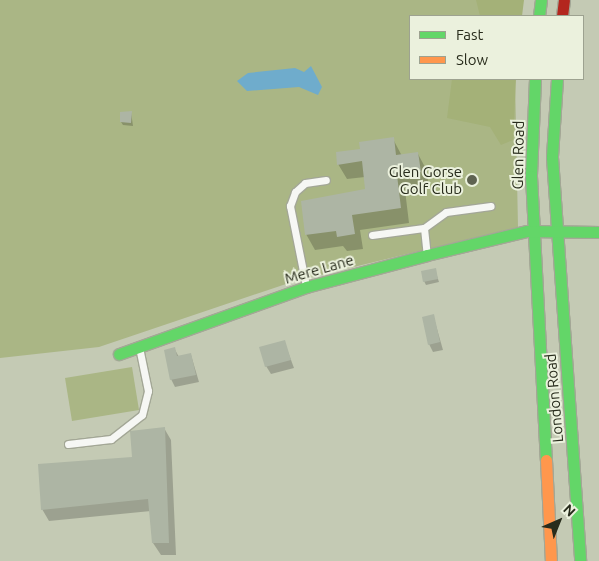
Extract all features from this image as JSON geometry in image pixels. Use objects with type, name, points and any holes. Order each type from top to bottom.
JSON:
[{"type":"main road","points":[[538,15],[541,0]]},
{"type":"main road","points":[[562,15],[564,0]]},
{"type":"main road","name":"Glen Road","points":[[533,232],[535,80]]},
{"type":"main road","points":[[556,232],[552,157],[557,80]]},
{"type":"main road","name":"Mere Lane","points":[[119,354],[306,287],[427,255],[533,232],[599,232]]},
{"type":"main road","name":"London Road","points":[[533,232],[546,394],[551,561]]},
{"type":"main road","name":"London Road","points":[[556,232],[580,561]]},
{"type":"lane","points":[[306,287],[290,206],[295,192],[305,183],[326,180]]},
{"type":"lane","points":[[372,235],[424,228],[446,212],[491,206]]},
{"type":"lane","points":[[424,228],[427,255]]},
{"type":"lane","points":[[68,444],[111,439],[142,414],[148,391],[138,347]]},
{"type":"green space","name":"Glen Gorse Golf Club","points":[[0,0],[521,0],[519,15],[409,15],[409,80],[515,80],[518,227],[292,282],[99,347],[0,358]]},
{"type":"green space","points":[[476,0],[524,0],[522,15],[480,15]]},
{"type":"green space","points":[[452,80],[516,80],[513,140],[501,145],[490,127],[447,118]]},
{"type":"green space","points":[[132,367],[139,410],[72,421],[65,378]]},
{"type":"water","points":[[311,66],[322,87],[318,95],[299,87],[247,91],[237,81],[248,73],[295,68],[304,72]]},
{"type":"building","points":[[132,111],[131,123],[120,122],[120,112]]},
{"type":"building","points":[[394,137],[396,155],[418,152],[421,172],[397,175],[401,208],[352,215],[355,234],[337,237],[336,231],[305,235],[301,201],[365,189],[362,161],[337,165],[336,152],[360,149],[359,142]]},
{"type":"building","points":[[436,268],[438,279],[423,282],[421,271]]},
{"type":"building","points":[[434,314],[440,342],[428,345],[422,317]]},
{"type":"building","points":[[285,340],[291,360],[265,367],[259,347]]},
{"type":"building","points":[[175,347],[177,356],[191,353],[196,375],[170,380],[164,350]]},
{"type":"building","points":[[165,427],[169,543],[152,543],[148,499],[41,510],[38,464],[132,457],[130,431]]},
{"type":"traffic: fast","points":[[539,15],[541,0]]},
{"type":"traffic: fast","points":[[535,80],[531,176],[546,460]]},
{"type":"traffic: fast","points":[[557,80],[552,157],[580,561]]},
{"type":"traffic: fast","points":[[119,354],[306,287],[427,255],[527,231],[599,232]]},
{"type":"traffic: slow","points":[[546,460],[551,561]]},
{"type":"traffic: jam","points":[[562,15],[564,0]]},
{"type":"place","name":"Glen Gorse Golf Club","points":[[472,180]]}]
